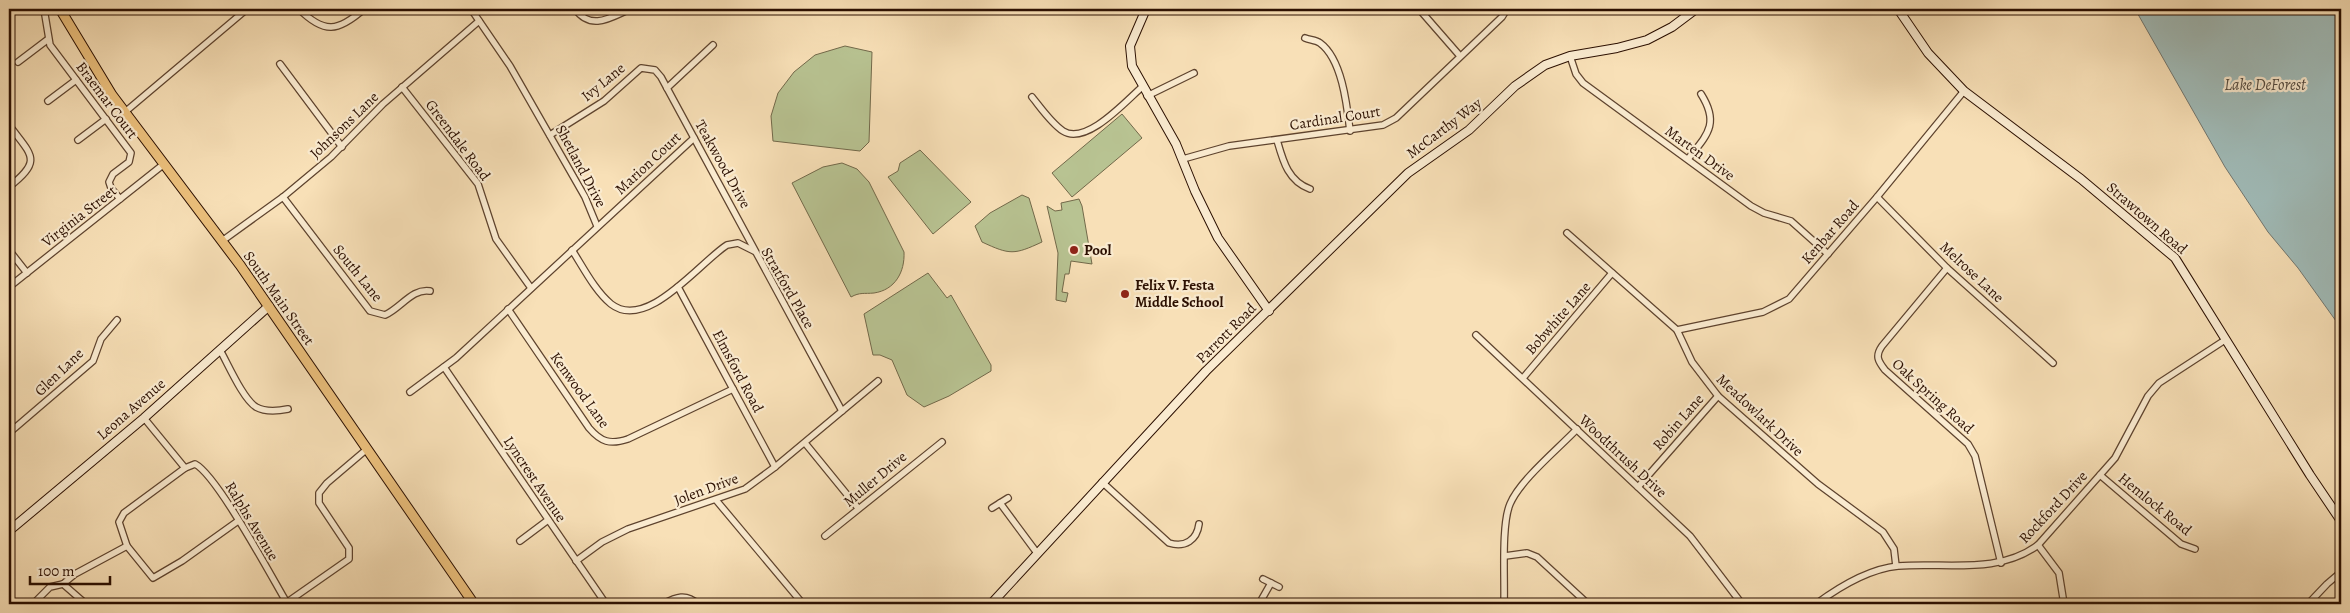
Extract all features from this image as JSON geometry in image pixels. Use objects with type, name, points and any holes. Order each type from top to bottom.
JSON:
[{"type":"main road","name":"South Main Street","points":[[60,9],[85,54],[124,112],[269,306],[474,604]]},
{"type":"street","points":[[18,62],[47,40],[47,21],[44,9]]},
{"type":"street","points":[[124,112],[247,9]]},
{"type":"street","points":[[299,9],[317,24],[328,28],[341,26],[364,9]]},
{"type":"street","name":"Shetland Drive","points":[[410,392],[444,367],[597,226],[585,197],[550,134],[510,66],[471,9]]},
{"type":"street","points":[[575,9],[584,18],[592,22],[601,22],[630,9]]},
{"type":"street","name":"Parrott Road","points":[[991,604],[1102,482],[1206,372],[1269,311],[1218,238],[1195,191],[1183,159],[1132,66],[1129,53],[1132,38],[1146,9]]},
{"type":"street","points":[[1419,9],[1460,56]]},
{"type":"street","name":"Cardinal Court","points":[[1183,159],[1229,146],[1350,130],[1383,124],[1396,118],[1502,17],[1507,9]]},
{"type":"street","name":"McCarthy Way","points":[[1269,311],[1408,173],[1469,130],[1531,73],[1545,65],[1570,56],[1617,48],[1646,40],[1677,24],[1696,9]]},
{"type":"street","name":"Strawtown Road","points":[[1898,9],[1928,53],[1964,91],[2081,179],[2175,258],[2341,521]]},
{"type":"street","name":"Johnsons Lane","points":[[222,241],[283,197],[342,147],[383,104],[479,21]]},
{"type":"street","points":[[1305,38],[1318,41],[1326,48],[1333,61],[1341,80],[1350,130]]},
{"type":"street","name":"Braemar Court","points":[[47,40],[131,155],[129,162],[113,174],[109,182],[120,200]]},
{"type":"street","points":[[668,88],[713,45]]},
{"type":"street","name":"Marten Drive","points":[[1570,56],[1576,74],[1583,83],[1751,206],[1764,213],[1791,221],[1828,254]]},
{"type":"street","points":[[280,64],[342,147]]},
{"type":"street","name":"Ivy Lane","points":[[550,134],[604,101],[641,68],[655,70],[668,88]]},
{"type":"street","points":[[1147,96],[1194,73]]},
{"type":"street","points":[[48,101],[76,80]]},
{"type":"street","name":"Greendale Road","points":[[402,87],[474,177],[484,199],[496,240],[531,288]]},
{"type":"street","points":[[1032,97],[1060,129],[1068,134],[1077,136],[1091,130],[1142,87]]},
{"type":"street","name":"Teakwood Drive","points":[[668,88],[756,252]]},
{"type":"street","name":"Kenbar Road","points":[[1677,330],[1763,312],[1789,299],[1877,197],[1964,91]]},
{"type":"street","points":[[1688,160],[1708,132],[1711,121],[1710,110],[1701,94]]},
{"type":"street","points":[[78,140],[106,119]]},
{"type":"street","points":[[9,125],[28,150],[32,162],[27,172],[9,187]]},
{"type":"street","name":"Marion Court","points":[[597,226],[694,138]]},
{"type":"street","points":[[1277,140],[1293,180],[1310,189]]},
{"type":"street","name":"Virginia Street","points":[[9,287],[164,164]]},
{"type":"street","name":"South Lane","points":[[283,197],[370,311],[385,315],[416,292],[430,291]]},
{"type":"street","name":"Melrose Lane","points":[[1877,197],[1947,268],[2053,363]]},
{"type":"street","name":"Meadowlark Drive","points":[[1567,233],[1677,330],[1692,362],[1718,396],[1818,484],[1883,532],[1894,549],[1896,566]]},
{"type":"street","name":"Stratford Place","points":[[572,250],[605,297],[620,309],[641,309],[654,304],[678,287],[728,245],[738,243],[756,252],[842,411]]},
{"type":"street","points":[[9,250],[27,273]]},
{"type":"street","name":"Oak Spring Road","points":[[1947,268],[1882,346],[1877,353],[1878,361],[1885,370],[1968,444],[1975,456],[2001,563]]},
{"type":"street","name":"Bobwhite Lane","points":[[1523,378],[1612,273]]},
{"type":"street","name":"Elmsford Road","points":[[678,287],[775,467]]},
{"type":"street","name":"Leona Avenue","points":[[9,531],[144,418],[269,306]]},
{"type":"street","name":"Kenwood Lane","points":[[508,309],[589,428],[606,442],[616,443],[628,439],[734,389]]},
{"type":"street","name":"Glen Lane","points":[[9,434],[93,360],[101,339],[117,320]]},
{"type":"street","name":"Woodthrush Drive","points":[[1476,335],[1690,536],[1742,604]]},
{"type":"street","name":"Rockford Drive","points":[[1816,604],[1854,580],[1896,566],[2001,563],[2027,554],[2038,545],[2115,458],[2144,403],[2159,383],[2225,340]]},
{"type":"street","points":[[220,350],[250,401],[257,407],[276,411],[288,409]]},
{"type":"street","name":"Lyncrest Avenue","points":[[444,367],[606,604]]},
{"type":"street","name":"Jolen Drive","points":[[576,561],[615,534],[744,489],[805,443],[878,381]]},
{"type":"street","name":"Robin Lane","points":[[1638,487],[1718,396]]},
{"type":"street","points":[[144,418],[185,468],[120,517],[120,529],[127,546],[153,578],[182,561],[238,521]]},
{"type":"street","points":[[1504,604],[1506,522],[1509,504],[1520,487],[1577,429]]},
{"type":"street","name":"Muller Drive","points":[[825,536],[942,442]]},
{"type":"street","points":[[805,443],[858,508]]},
{"type":"street","points":[[287,604],[349,559],[349,548],[319,503],[319,493],[326,483],[367,449]]},
{"type":"street","name":"Ralphs Avenue","points":[[185,468],[195,464],[203,468],[211,477],[287,604]]},
{"type":"street","name":"Hemlock Road","points":[[2100,476],[2181,544],[2195,549]]},
{"type":"street","points":[[1102,482],[1169,543],[1182,545],[1192,541],[1198,533],[1199,524]]},
{"type":"street","points":[[992,508],[1008,498]]},
{"type":"street","points":[[716,500],[803,604]]},
{"type":"street","points":[[1000,503],[1037,553]]},
{"type":"street","points":[[520,540],[548,520]]},
{"type":"street","points":[[2038,545],[2059,573],[2064,604]]},
{"type":"street","points":[[34,604],[50,587],[63,584],[75,574],[127,546]]},
{"type":"street","points":[[1505,556],[1527,553],[1537,557],[1588,604]]},
{"type":"street","points":[[2308,604],[2326,584],[2341,572]]},
{"type":"street","points":[[1264,579],[1279,587]]},
{"type":"street","points":[[1260,604],[1271,583]]},
{"type":"street","points":[[63,584],[86,604]]},
{"type":"street","points":[[663,604],[677,597],[685,596],[698,604]]},
{"type":"green space","points":[[845,46],[872,52],[869,142],[860,151],[773,141],[771,116],[778,93],[794,72],[815,55]]},
{"type":"green space","points":[[1122,114],[1142,138],[1072,197],[1052,173]]},
{"type":"green space","points":[[920,150],[971,202],[933,234],[888,177],[898,171],[900,163]]},
{"type":"green space","points":[[842,163],[857,169],[869,182],[904,252],[903,266],[893,284],[881,291],[851,297],[792,183],[823,167]]},
{"type":"green space","points":[[1022,195],[1029,198],[1042,242],[1012,252],[982,242],[975,226],[990,213]]},
{"type":"green space","name":"Pool","points":[[1079,199],[1082,206],[1092,264],[1071,261],[1069,274],[1065,274],[1062,292],[1068,293],[1066,302],[1056,300],[1058,253],[1047,206],[1055,211],[1062,210],[1061,203]]},
{"type":"green space","points":[[928,273],[947,298],[951,295],[991,365],[991,371],[949,396],[924,407],[907,395],[892,360],[880,355],[873,355],[864,314]]},
{"type":"water","name":"Lake DeForest","points":[[2135,9],[2341,9],[2341,328],[2298,268],[2268,232],[2225,167]]},
{"type":"place","name":"Pool","points":[[1074,250]]},
{"type":"place","name":"Felix V. Festa Middle School","points":[[1125,294]]}]
